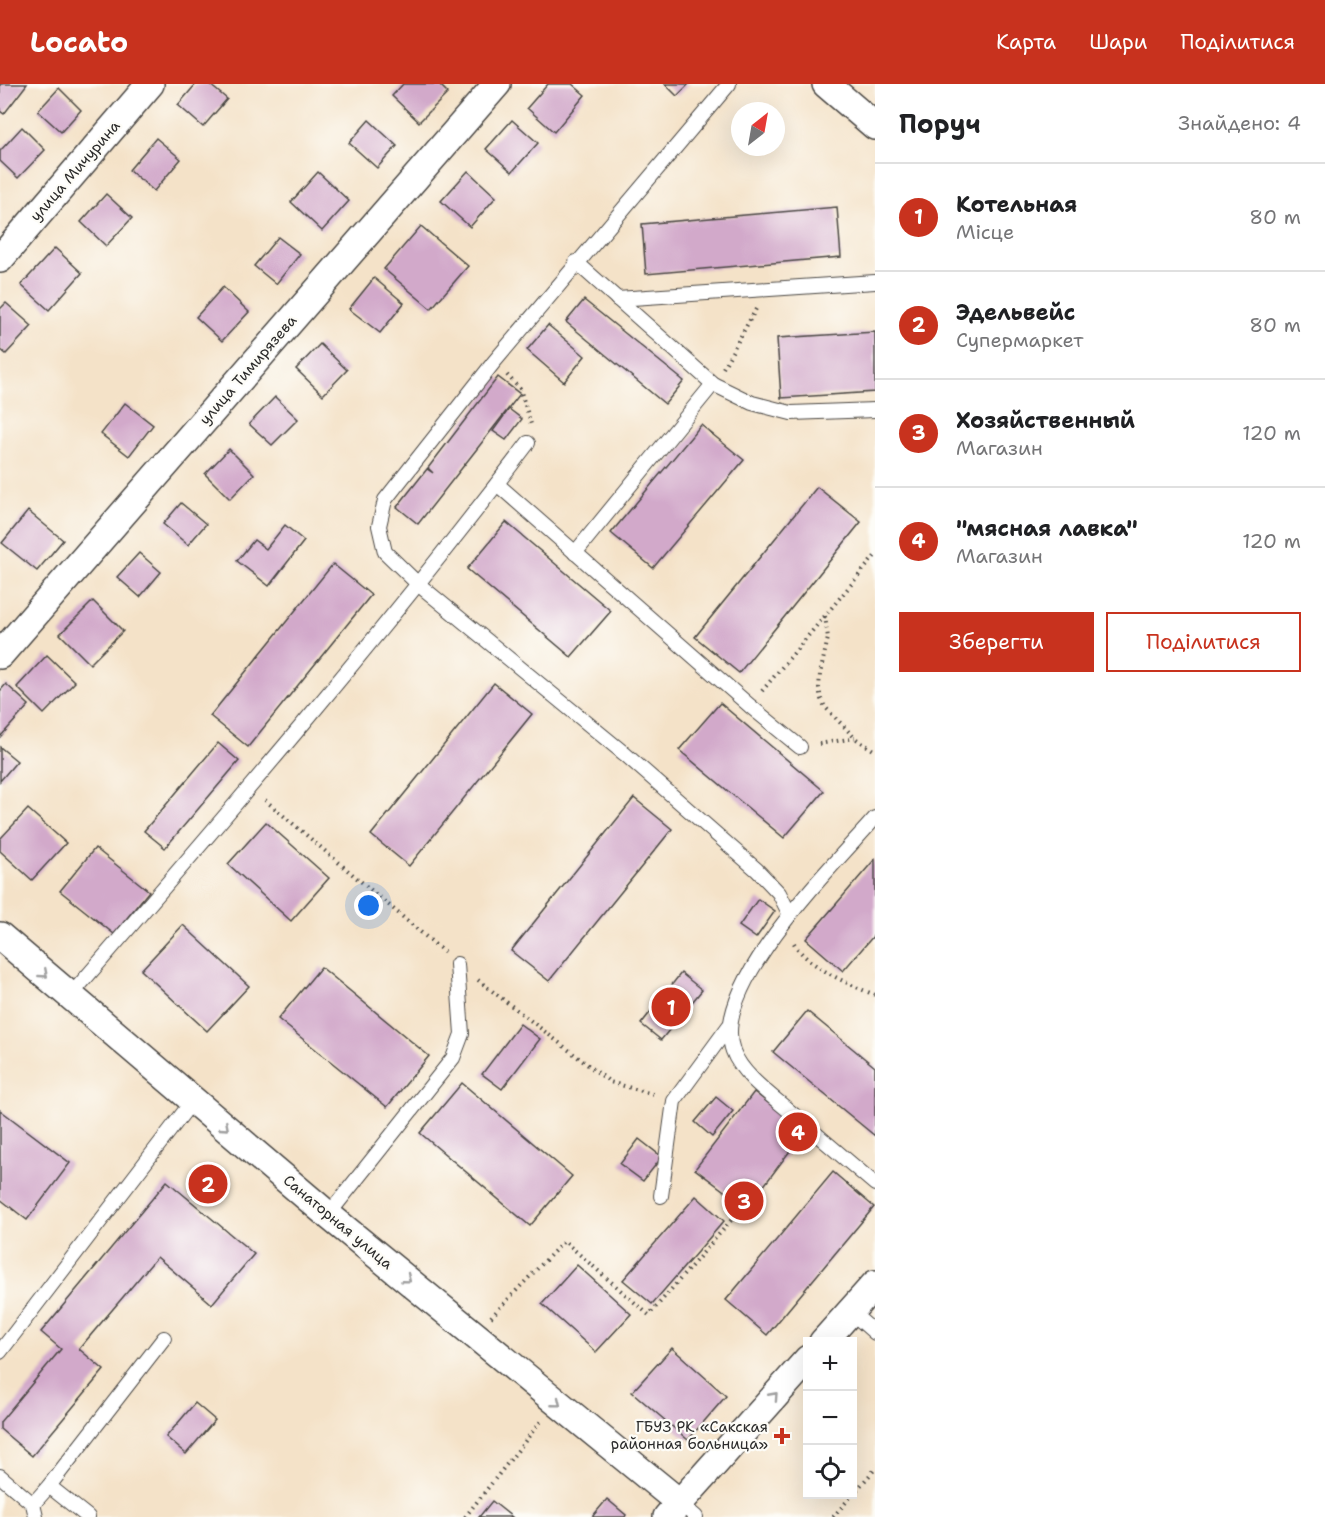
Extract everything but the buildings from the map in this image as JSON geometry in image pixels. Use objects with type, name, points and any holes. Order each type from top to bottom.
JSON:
[{"type":"street","name":"улица Мичурина","points":[[0,259],[150,84]]},
{"type":"street","name":"улица Тимирязева","points":[[0,655],[496,84]]},
{"type":"street","points":[[826,84],[875,126]]},
{"type":"street","name":"Санаторная улица","points":[[0,936],[328,1215],[556,1402],[681,1512]]},
{"type":"street","points":[[827,1337],[875,1284]]},
{"type":"street","points":[[681,1512],[803,1364]]},
{"type":"lane","points":[[729,84],[576,262],[494,362],[385,500],[379,526],[385,552],[418,584],[626,755],[757,870],[778,893],[790,915]]},
{"type":"lane","points":[[576,262],[713,384],[752,403],[791,413],[875,410]]},
{"type":"lane","points":[[617,299],[875,282]]},
{"type":"lane","points":[[575,553],[713,384]]},
{"type":"lane","points":[[70,996],[250,788],[418,584],[528,443]]},
{"type":"lane","points":[[497,484],[750,706],[800,747]]},
{"type":"lane","points":[[662,1196],[674,1101],[729,1026],[736,999],[756,962],[790,915],[875,819]]},
{"type":"lane","points":[[328,1215],[453,1058],[462,1034],[457,964]]},
{"type":"lane","points":[[729,1026],[733,1051],[750,1078],[875,1184]]},
{"type":"lane","points":[[0,1352],[194,1099]]},
{"type":"lane","points":[[850,1311],[875,1333]]},
{"type":"lane","points":[[0,1476],[34,1510],[164,1338]]},
{"type":"lane","points":[[50,1486],[88,1517]]},
{"type":"path","points":[[713,384],[767,290]]},
{"type":"path","points":[[494,362],[520,389],[532,427],[528,443]]},
{"type":"path","points":[[750,706],[875,556]]},
{"type":"path","points":[[825,615],[828,638],[820,674],[821,699],[825,707],[855,738],[875,751]]},
{"type":"path","points":[[800,747],[855,738]]},
{"type":"path","points":[[250,788],[457,964],[610,1082],[674,1101]]},
{"type":"path","points":[[790,915],[790,937],[796,948],[841,980],[875,995]]},
{"type":"path","points":[[474,1334],[564,1241],[649,1315],[734,1217]]},
{"type":"path","points":[[465,1517],[556,1402]]},
{"type":"path","points":[[833,1517],[875,1469]]},
{"type":"place","name":"Котельная","points":[[671,1007]]},
{"type":"place","name":"\"мясная лавка\"","points":[[798,1132]]},
{"type":"place","name":"Эдельвейс","points":[[208,1184]]},
{"type":"place","name":"Хозяйственный","points":[[744,1201]]},
{"type":"place","name":"ГБУЗ РК «Сакская районная больница»","points":[[782,1436]]}]
